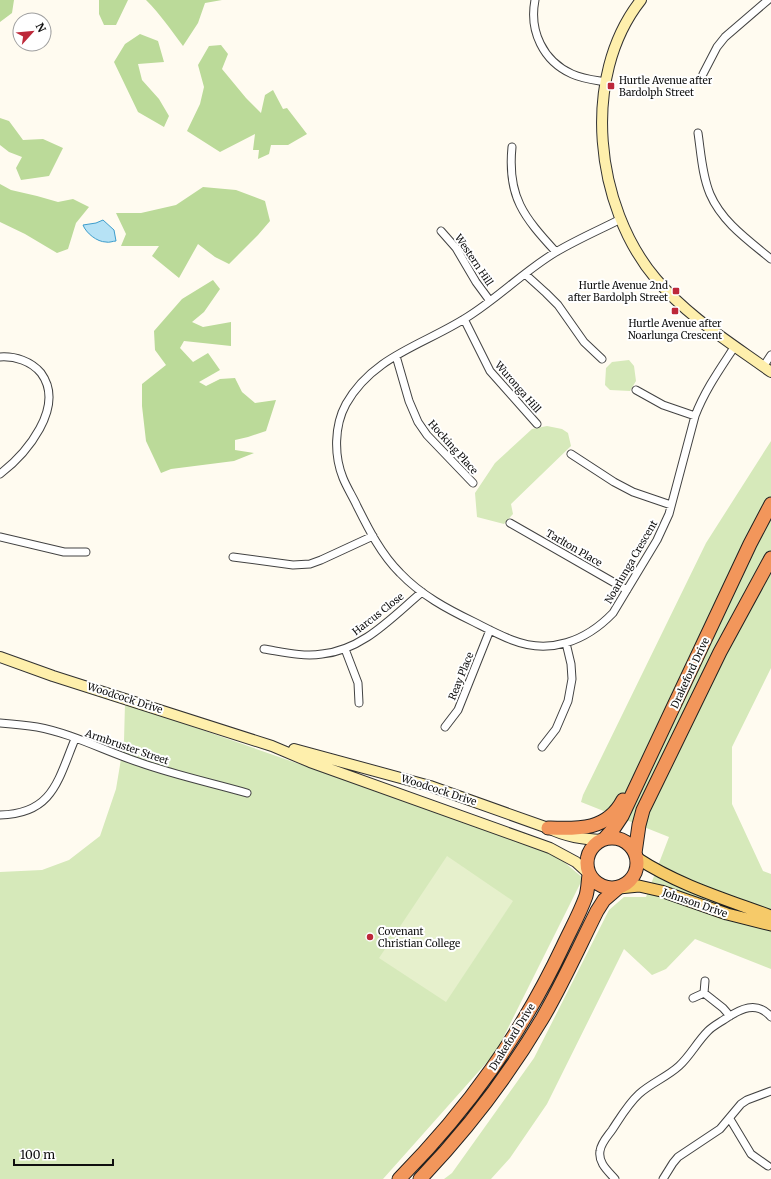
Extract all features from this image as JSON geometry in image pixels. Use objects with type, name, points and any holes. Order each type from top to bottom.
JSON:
[{"type":"highway","name":"Drakeford Drive","points":[[603,840],[622,816],[750,544],[771,504]]},
{"type":"highway","name":"Drakeford Drive","points":[[636,856],[639,825],[643,810],[720,652],[771,558]]},
{"type":"highway","points":[[548,828],[578,829],[600,823],[616,810],[630,788],[638,783]]},
{"type":"highway","points":[[612,838],[620,840],[628,844],[636,856],[636,871],[626,884],[618,888],[604,888],[598,885],[589,874],[587,867],[588,854],[597,843],[603,840],[612,838]]},
{"type":"highway","name":"Drakeford Drive","points":[[399,1179],[432,1144],[466,1104],[517,1032],[538,995],[576,918],[586,896],[589,874]]},
{"type":"highway","name":"Drakeford Drive","points":[[420,1179],[475,1118],[506,1076],[552,1001],[597,911],[604,900],[618,888]]},
{"type":"main road","points":[[641,0],[632,13],[618,41],[606,82],[602,119],[604,158],[612,195],[621,219],[639,255],[655,278],[673,298],[694,316],[767,369]]},
{"type":"main road","name":"Woodcock Drive","points":[[0,657],[68,681],[272,746],[310,762],[550,848],[576,862],[589,874]]},
{"type":"main road","name":"Woodcock Drive","points":[[272,746],[306,752],[436,788],[572,838],[603,840]]},
{"type":"main road","name":"Johnson Drive","points":[[636,856],[657,871],[679,882],[771,916]]},
{"type":"main road","name":"Johnson Drive","points":[[618,888],[639,886],[661,891],[727,914],[771,924]]},
{"type":"street","points":[[536,0],[533,14],[534,28],[541,47],[549,58],[559,67],[571,74],[606,82]]},
{"type":"street","points":[[703,74],[717,47],[725,37],[768,0]]},
{"type":"street","points":[[698,133],[705,178],[713,200],[726,220],[771,259]]},
{"type":"street","points":[[512,147],[512,179],[516,196],[522,211],[532,225],[556,252]]},
{"type":"street","name":"Noarlunga Crescent","points":[[621,219],[556,252],[464,319],[386,361],[372,371],[360,384],[346,405],[338,425],[336,450],[343,478],[373,536],[400,574],[439,604],[512,640],[542,646],[566,643],[592,632],[613,613],[657,540],[671,505],[695,416],[708,387],[735,346]]},
{"type":"street","name":"Western Hill","points":[[441,230],[456,248],[476,282],[490,301]]},
{"type":"street","points":[[525,274],[554,301],[584,342],[602,359]]},
{"type":"street","name":"Wuronga Hill","points":[[464,319],[490,371],[537,424]]},
{"type":"street","points":[[767,369],[771,355]]},
{"type":"street","name":"Hocking Place","points":[[396,356],[409,400],[418,422],[427,434],[473,484]]},
{"type":"street","points":[[0,357],[20,359],[30,363],[45,378],[49,399],[48,410],[33,439],[9,467],[0,474]]},
{"type":"street","points":[[636,390],[663,404],[695,416]]},
{"type":"street","points":[[570,454],[614,482],[633,492],[671,505]]},
{"type":"street","name":"Tarlton Place","points":[[510,523],[627,590]]},
{"type":"street","points":[[233,556],[298,566],[321,560],[373,536]]},
{"type":"street","points":[[0,537],[64,552],[86,552]]},
{"type":"street","name":"Harcus Close","points":[[264,650],[306,655],[322,654],[345,649],[364,640],[375,632],[422,592]]},
{"type":"street","name":"Reay Place","points":[[445,727],[458,710],[490,630]]},
{"type":"street","points":[[542,747],[556,729],[568,701],[572,679],[571,664],[566,643]]},
{"type":"street","points":[[345,649],[358,684],[360,703]]},
{"type":"street","name":"Armbruster Street","points":[[0,724],[16,724],[38,727],[165,771],[247,793]]},
{"type":"street","points":[[0,815],[19,814],[30,810],[45,800],[58,781],[75,739]]},
{"type":"street","points":[[704,993],[705,981]]},
{"type":"street","points":[[693,998],[704,993]]},
{"type":"street","points":[[704,993],[723,1008],[730,1016]]},
{"type":"street","points":[[616,1179],[603,1165],[600,1159],[600,1152],[603,1143],[632,1101],[640,1093],[679,1066],[709,1030],[730,1016],[740,1010],[757,1008],[771,1017]]},
{"type":"street","points":[[663,1179],[672,1163],[678,1157],[720,1129],[730,1119],[741,1104],[747,1100],[771,1091]]},
{"type":"street","points":[[730,1119],[751,1154],[768,1166]]},
{"type":"green space","points":[[0,0],[14,0],[12,13],[0,22]]},
{"type":"green space","points":[[99,0],[128,0],[116,25],[104,25],[99,14]]},
{"type":"green space","points":[[146,0],[222,0],[205,3],[198,23],[183,46],[161,16]]},
{"type":"green space","points":[[140,34],[158,41],[164,62],[138,64],[142,80],[159,99],[169,116],[164,127],[138,112],[114,62],[125,44]]},
{"type":"green space","points":[[221,45],[228,54],[222,69],[246,98],[261,113],[265,95],[273,90],[283,109],[287,108],[307,134],[288,145],[271,145],[269,154],[258,159],[259,150],[253,150],[255,134],[220,152],[187,131],[200,104],[204,87],[198,65],[209,46]]},
{"type":"green space","points":[[0,118],[9,121],[23,140],[43,139],[63,148],[49,176],[21,180],[16,168],[22,157],[9,152],[0,145]]},
{"type":"green space","points":[[0,184],[11,190],[58,202],[73,199],[89,207],[76,223],[68,249],[57,253],[25,234],[0,222]]},
{"type":"green space","points":[[203,187],[236,190],[265,201],[270,221],[229,264],[215,257],[198,244],[179,278],[152,256],[159,246],[121,246],[126,234],[116,213],[141,213],[176,205]]},
{"type":"green space","points":[[213,280],[220,289],[204,312],[192,322],[203,327],[231,322],[231,346],[184,341],[180,348],[193,362],[208,353],[220,370],[199,382],[206,386],[220,379],[235,378],[242,392],[255,403],[276,400],[266,431],[235,440],[235,450],[254,453],[234,461],[171,469],[161,473],[146,441],[142,406],[142,384],[166,365],[155,350],[154,331],[182,299]]},
{"type":"green space","points":[[629,360],[634,366],[636,381],[630,391],[610,390],[605,385],[606,368],[612,362]]},
{"type":"green space","points":[[547,426],[562,429],[568,433],[571,446],[511,504],[513,514],[504,524],[477,517],[475,493],[495,463],[532,429]]},
{"type":"green space","points":[[771,441],[771,668],[732,747],[732,804],[763,871],[771,874],[771,969],[695,939],[666,969],[652,975],[624,949],[547,1104],[510,1158],[491,1179],[444,1179],[452,1173],[534,1058],[609,910],[624,897],[646,897],[669,837],[581,802],[583,795],[706,543]]},
{"type":"green space","points":[[125,703],[522,842],[557,856],[583,878],[496,1052],[383,1179],[0,1179],[0,872],[42,870],[69,860],[100,836],[116,789],[124,741]]},
{"type":"green space","points":[[447,856],[513,901],[446,1002],[379,958]]},
{"type":"water","points":[[103,220],[114,230],[116,241],[103,242],[96,239],[89,234],[83,225],[96,223]]},
{"type":"place","name":"Hurtle Avenue after Bardolph Street","points":[[611,86]]},
{"type":"place","name":"Hurtle Avenue 2nd after Bardolph Street","points":[[676,291]]},
{"type":"place","name":"Hurtle Avenue after Noarlunga Crescent","points":[[675,311]]},
{"type":"place","name":"Covenant Christian College","points":[[370,937]]}]
